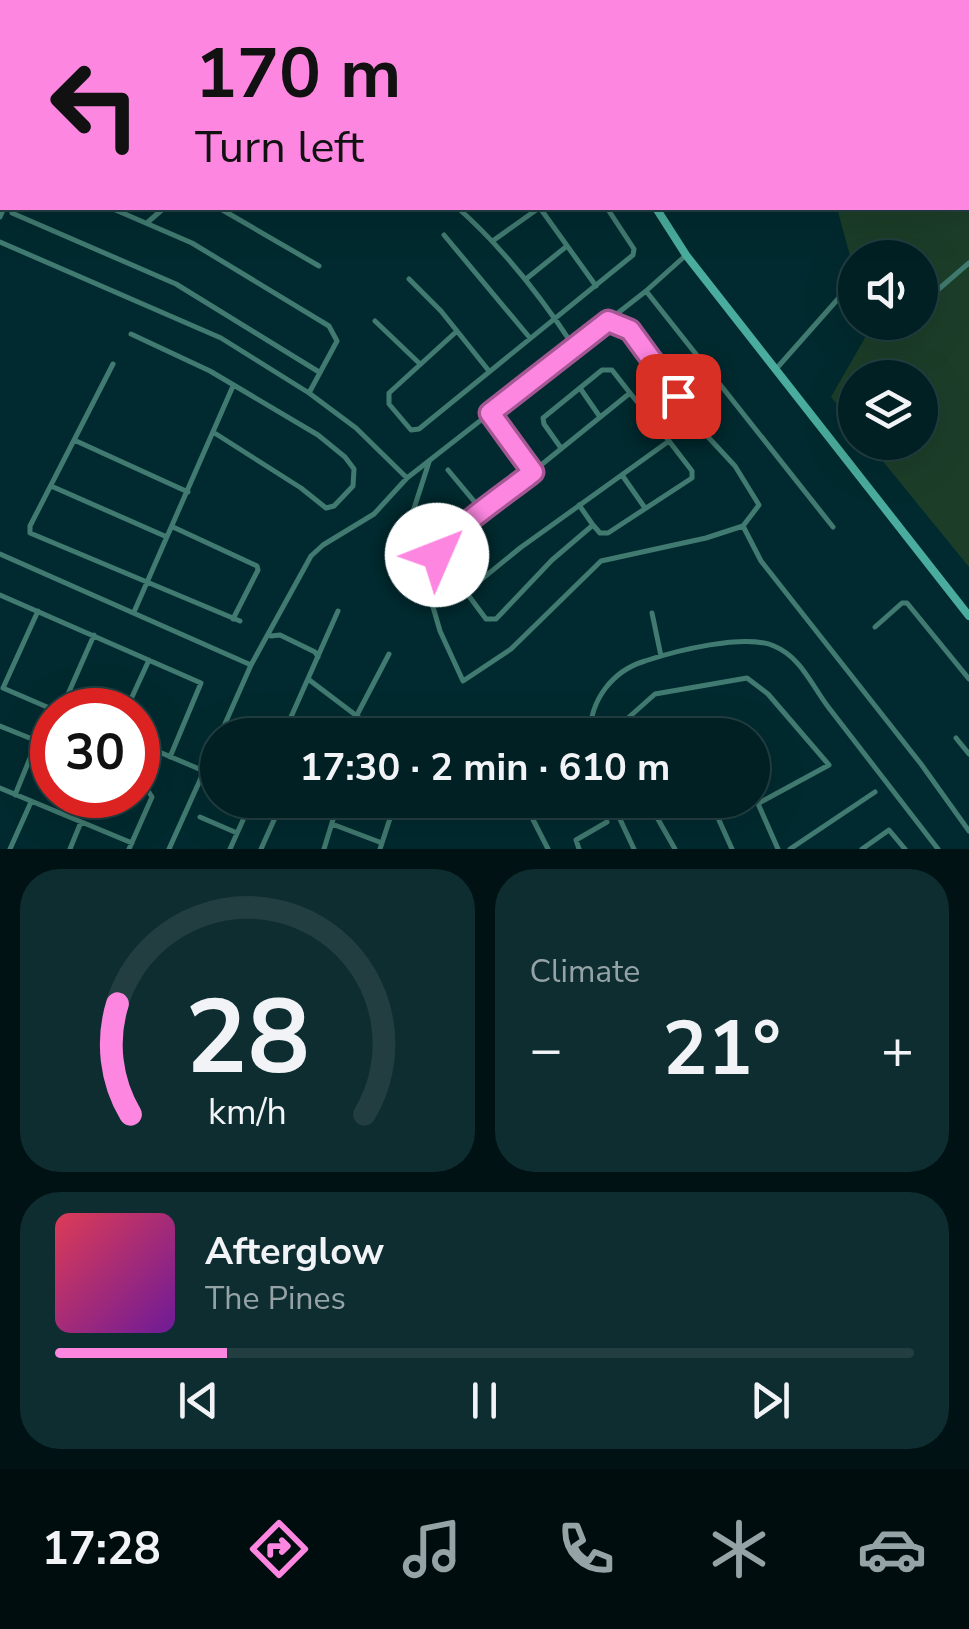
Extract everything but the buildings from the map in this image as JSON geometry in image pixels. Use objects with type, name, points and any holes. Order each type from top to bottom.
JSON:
[{"type":"main road","points":[[657,210],[686,255],[969,616]]},
{"type":"street","points":[[12,210],[176,284],[319,372]]},
{"type":"street","points":[[116,210],[192,244],[330,326],[337,341],[309,394]]},
{"type":"street","points":[[147,223],[162,210]]},
{"type":"street","points":[[222,210],[319,266]]},
{"type":"street","points":[[460,210],[494,240],[526,278],[574,347]]},
{"type":"street","points":[[494,240],[536,210]]},
{"type":"street","points":[[540,210],[596,286]]},
{"type":"street","points":[[457,332],[420,362],[388,396],[389,404],[411,430],[419,428],[596,286],[634,251],[608,210]]},
{"type":"street","points":[[444,235],[530,338]]},
{"type":"street","points":[[0,242],[221,338],[356,428],[407,478]]},
{"type":"street","points":[[526,278],[567,246]]},
{"type":"street","points":[[228,718],[251,665],[307,563],[321,546],[374,514],[407,478],[646,291],[686,255]]},
{"type":"street","points":[[938,289],[969,263]]},
{"type":"street","points":[[410,279],[489,371]]},
{"type":"street","points":[[646,291],[833,527]]},
{"type":"street","points":[[776,369],[838,298]]},
{"type":"street","points":[[375,320],[420,362]]},
{"type":"street","points":[[430,460],[408,524],[440,631],[463,681],[510,649],[601,561],[743,526],[760,505],[738,469],[709,438],[630,330],[608,321]]},
{"type":"street","points":[[131,334],[205,368],[318,435],[354,469],[352,486],[334,506],[326,508],[213,432]]},
{"type":"street","points":[[112,364],[30,532],[237,620],[258,568],[172,527]]},
{"type":"street","points":[[561,448],[542,420],[608,368],[692,471],[692,478],[608,534],[600,533],[579,505]]},
{"type":"street","points":[[134,612],[233,385]]},
{"type":"street","points":[[580,388],[600,416]]},
{"type":"street","points":[[593,525],[552,560],[493,621],[486,620],[439,559],[437,551],[630,393]]},
{"type":"street","points":[[490,413],[533,472]]},
{"type":"street","points":[[74,440],[188,492]]},
{"type":"street","points":[[466,592],[669,441]]},
{"type":"street","points":[[448,470],[484,512]]},
{"type":"street","points":[[622,475],[646,508]]},
{"type":"street","points":[[50,486],[168,538]]},
{"type":"street","points":[[743,526],[772,576],[969,831]]},
{"type":"street","points":[[0,554],[251,665]]},
{"type":"street","points":[[0,595],[202,685],[170,757]]},
{"type":"street","points":[[876,627],[908,602],[969,679]]},
{"type":"street","points":[[291,718],[338,611]]},
{"type":"street","points":[[30,699],[2,688],[38,612]]},
{"type":"street","points":[[652,613],[661,656]]},
{"type":"street","points":[[69,688],[94,635]]},
{"type":"street","points":[[268,637],[280,635],[318,657]]},
{"type":"street","points":[[592,718],[594,706],[608,684],[632,665],[720,644],[761,642],[785,652],[804,670],[938,849]]},
{"type":"street","points":[[358,714],[389,654]]},
{"type":"street","points":[[136,688],[149,660]]},
{"type":"street","points":[[628,718],[655,694],[747,678],[768,694],[828,764],[770,797]]},
{"type":"street","points":[[308,679],[363,718]]},
{"type":"street","points":[[0,726],[30,738]]},
{"type":"street","points":[[956,738],[969,754]]},
{"type":"street","points":[[160,753],[200,769]]},
{"type":"street","points":[[15,794],[30,758]]},
{"type":"street","points":[[169,849],[200,780]]},
{"type":"street","points":[[0,788],[30,802]]},
{"type":"street","points":[[790,849],[875,792]]},
{"type":"street","points":[[10,849],[30,804]]},
{"type":"street","points":[[72,818],[130,846],[143,818]]},
{"type":"street","points":[[202,818],[237,833]]},
{"type":"street","points":[[230,849],[244,818]]},
{"type":"street","points":[[261,849],[276,818]]},
{"type":"street","points":[[324,849],[334,818]]},
{"type":"street","points":[[332,824],[381,846],[390,818]]},
{"type":"street","points":[[533,818],[548,849]]},
{"type":"street","points":[[620,818],[634,849]]},
{"type":"street","points":[[658,818],[674,849]]},
{"type":"street","points":[[718,818],[732,849]]},
{"type":"street","points":[[763,818],[778,849]]},
{"type":"street","points":[[70,849],[82,822]]},
{"type":"street","points":[[579,849],[579,836],[607,822]]},
{"type":"street","points":[[862,849],[889,830],[905,849]]},
{"type":"green space","points":[[838,210],[969,210],[969,567],[882,460],[938,460],[938,360],[852,360],[864,340],[938,340],[938,240],[846,240]]},
{"type":"green space","points":[[838,385],[838,405],[831,397]]},
{"type":"route","points":[[437,555],[464,527],[533,472],[490,413],[608,321],[630,330],[678,396]]}]
